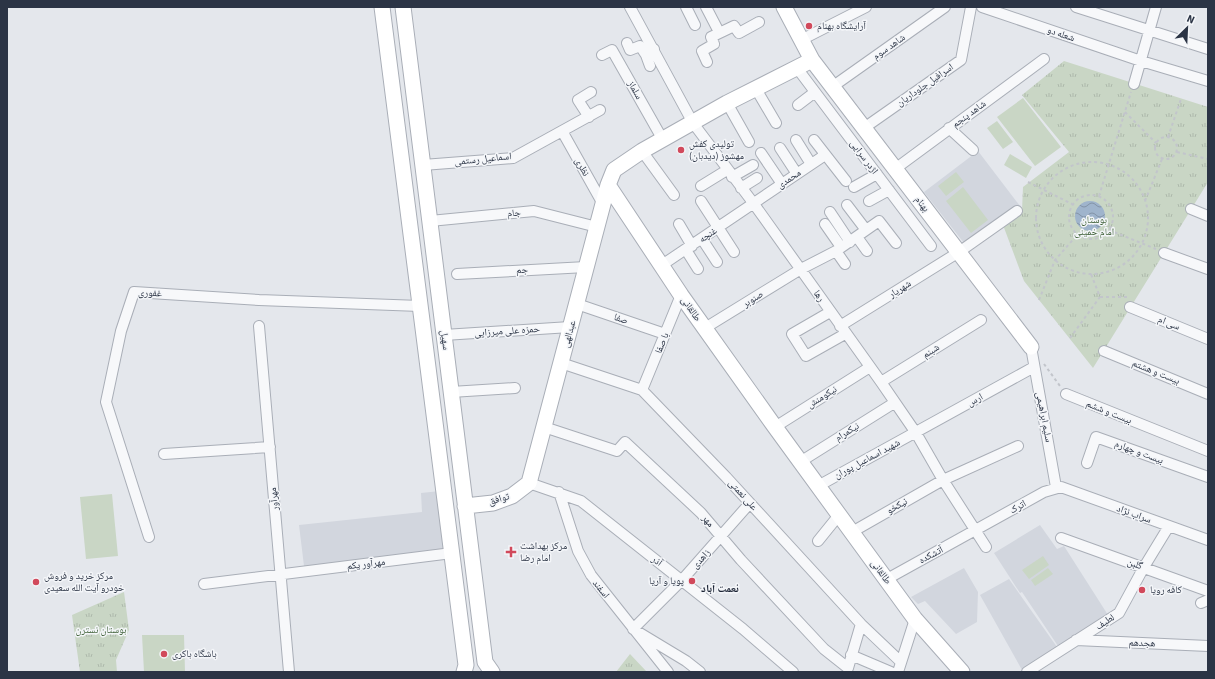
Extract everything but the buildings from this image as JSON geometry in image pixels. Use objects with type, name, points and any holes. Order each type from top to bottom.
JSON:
[{"type":"street","name":"سهیل","points":[[382,7],[452,553],[465,668]]},
{"type":"street","name":"سهیل","points":[[403,7],[465,506],[488,667]]},
{"type":"street","points":[[630,7],[650,52],[650,66]]},
{"type":"street","points":[[686,7],[695,25]]},
{"type":"street","points":[[706,7],[719,32]]},
{"type":"street","points":[[608,185],[614,170],[642,151],[727,103],[812,60],[784,7]]},
{"type":"street","points":[[801,40],[866,7]]},
{"type":"street","name":"شاهد سوم","points":[[832,86],[946,7]]},
{"type":"street","name":"اسرافیل جلوداریان","points":[[864,128],[961,60],[971,7]]},
{"type":"street","name":"شعله دو","points":[[982,7],[1140,61],[1208,81]]},
{"type":"street","points":[[1076,7],[1208,49]]},
{"type":"street","points":[[1134,84],[1156,7]]},
{"type":"street","points":[[707,62],[702,51],[714,44],[711,37],[734,26],[739,33],[759,22]]},
{"type":"street","points":[[626,43],[630,50],[640,46],[650,52]]},
{"type":"street","name":"سلماز","points":[[602,55],[612,50],[663,140]]},
{"type":"street","name":"رها","points":[[650,52],[661,61],[693,123],[754,204],[916,433],[943,480],[986,547]]},
{"type":"street","name":"شاهد پنجم","points":[[895,169],[1044,59]]},
{"type":"street","name":"بهنام","points":[[812,60],[1031,347]]},
{"type":"street","name":"اژدر سرایی","points":[[797,68],[931,246]]},
{"type":"street","points":[[756,89],[776,123]]},
{"type":"street","points":[[589,116],[578,100],[591,92]]},
{"type":"street","points":[[798,105],[815,92]]},
{"type":"street","points":[[727,103],[750,142]]},
{"type":"street","name":"اسماعیل رستمی","points":[[422,165],[513,158],[600,110]]},
{"type":"street","points":[[949,128],[973,150]]},
{"type":"street","name":"نظری","points":[[562,130],[603,204]]},
{"type":"street","points":[[796,140],[811,164]]},
{"type":"street","points":[[814,140],[850,184],[876,174]]},
{"type":"street","points":[[780,148],[796,174]]},
{"type":"street","points":[[642,151],[674,195]]},
{"type":"street","points":[[761,153],[782,184]]},
{"type":"street","name":"محمدی","points":[[754,204],[825,155]]},
{"type":"street","points":[[701,186],[753,165]]},
{"type":"street","points":[[741,188],[757,178]]},
{"type":"street","name":"عبدالهی","points":[[529,483],[608,185]]},
{"type":"street","name":"طالقانی","points":[[608,185],[681,294],[800,462],[915,619],[962,672]]},
{"type":"street","points":[[869,202],[889,190]]},
{"type":"street","points":[[701,201],[734,252]]},
{"type":"street","name":"غنچه","points":[[662,265],[754,204]]},
{"type":"street","points":[[847,205],[866,230]]},
{"type":"street","points":[[1191,209],[1208,216]]},
{"type":"street","name":"جام","points":[[430,221],[534,211],[597,228]]},
{"type":"street","points":[[830,212],[853,239],[867,251]]},
{"type":"street","name":"شهریار","points":[[830,312],[792,334],[806,356],[1017,212]]},
{"type":"street","name":"صنوبر","points":[[705,328],[800,269],[838,249],[879,221],[896,243]]},
{"type":"street","points":[[680,224],[698,269]]},
{"type":"street","points":[[825,224],[845,264]]},
{"type":"street","points":[[702,239],[717,262]]},
{"type":"street","points":[[1164,253],[1208,269]]},
{"type":"street","name":"جم","points":[[457,274],[586,267]]},
{"type":"street","name":"غفوری","points":[[149,537],[106,402],[121,331],[134,292],[259,300],[420,306]]},
{"type":"street","name":"با صفا","points":[[642,390],[681,294]]},
{"type":"street","name":"سی ام","points":[[1129,302],[1208,339]]},
{"type":"street","name":"صفا","points":[[576,304],[665,334]]},
{"type":"street","name":"شبنم","points":[[881,382],[980,320]]},
{"type":"street","name":"مهرآور","points":[[259,326],[289,672]]},
{"type":"street","name":"حمزه علی میرزایی","points":[[444,335],[570,327]]},
{"type":"street","name":"سلیم ابراهیمی","points":[[1031,347],[1059,487]]},
{"type":"street","name":"بیست و هشتم","points":[[1104,351],[1208,394]]},
{"type":"street","name":"علی نعمتی","points":[[561,363],[642,390],[750,503],[899,667]]},
{"type":"street","name":"نیکومنش","points":[[775,427],[870,367]]},
{"type":"street","name":"ارس","points":[[916,433],[1034,367]]},
{"type":"street","points":[[451,392],[515,388]]},
{"type":"street","name":"بیست و ششم","points":[[1066,394],[1208,451]]},
{"type":"street","name":"نیکمرام","points":[[800,462],[894,403]]},
{"type":"street","name":"مهر","points":[[544,427],[616,451],[625,442],[701,513],[721,537],[824,649],[848,668],[850,655]]},
{"type":"street","name":"شهید اسماعیل پوران","points":[[818,486],[916,433]]},
{"type":"street","name":"بیست و چهارم","points":[[1087,463],[1096,437],[1208,477]]},
{"type":"street","name":"نیکخو","points":[[852,532],[943,480],[1018,446]]},
{"type":"street","points":[[164,454],[270,447]]},
{"type":"street","name":"توافق","points":[[465,506],[493,503],[512,496],[529,483]]},
{"type":"street","name":"آذر","points":[[529,483],[559,492],[581,501],[743,629],[793,672]]},
{"type":"street","name":"سراب نژاد","points":[[1059,487],[1208,540]]},
{"type":"street","name":"اترک","points":[[976,532],[1044,492],[1059,487]]},
{"type":"street","name":"اسفند","points":[[559,492],[578,551],[591,575],[668,672]]},
{"type":"street","name":"زاهدی","points":[[633,629],[682,580],[750,503]]},
{"type":"street","points":[[818,540],[840,515]]},
{"type":"street","name":"لطیف","points":[[1027,672],[1119,613],[1144,567],[1169,526]]},
{"type":"street","name":"آتشکده","points":[[887,579],[976,532]]},
{"type":"street","name":"گلبن","points":[[1062,538],[1208,591]]},
{"type":"street","name":"مهرآور یکم","points":[[204,584],[452,553]]},
{"type":"street","points":[[899,667],[915,619]]},
{"type":"street","points":[[861,624],[850,655],[891,672]]},
{"type":"street","points":[[633,629],[686,661],[700,672]]},
{"type":"street","name":"هجدهم","points":[[1076,640],[1208,646]]},
{"type":"path","points":[[1099,196],[1134,84]]},
{"type":"path","points":[[1168,137],[1181,99]]},
{"type":"path","points":[[1125,112],[1156,143]]},
{"type":"path","points":[[1168,137],[1176,144],[1177,152],[1173,158],[1162,159],[1155,151],[1156,143],[1161,138],[1168,137]]},
{"type":"path","points":[[1177,152],[1208,159]]},
{"type":"path","points":[[1145,201],[1162,159]]},
{"type":"path","points":[[1093,162],[1108,165],[1120,170],[1131,179],[1139,189],[1145,201],[1148,216],[1146,230],[1142,244],[1133,256],[1120,266],[1106,272],[1091,274],[1078,272],[1055,260],[1045,249],[1038,235],[1036,220],[1037,204],[1043,190],[1052,178],[1064,169],[1078,164],[1093,162]]},
{"type":"path","points":[[1028,182],[1072,204]]},
{"type":"path","points":[[1093,194],[1099,196],[1110,204],[1112,210],[1113,217],[1109,230],[1104,235],[1091,239],[1077,234],[1069,224],[1068,217],[1072,204],[1082,196],[1093,194]]},
{"type":"path","points":[[1109,230],[1164,253]]},
{"type":"path","points":[[1039,300],[1055,260],[1077,234]]},
{"type":"path","points":[[1091,274],[1100,297]]},
{"type":"path","points":[[1100,297],[1129,302]]},
{"type":"path","points":[[1070,338],[1100,297]]},
{"type":"path","points":[[1031,347],[1066,394]]},
{"type":"shaded area","points":[[978,151],[1020,206],[972,245],[964,243],[924,192]]},
{"type":"shaded area","points":[[440,491],[446,551],[304,566],[299,525],[422,512],[421,493]]},
{"type":"shaded area","points":[[1040,525],[1057,549],[1064,546],[1108,615],[1058,646],[1022,592],[1020,593],[994,553]]},
{"type":"shaded area","points":[[964,568],[978,592],[977,622],[956,634],[925,601],[918,604],[911,597]]},
{"type":"shaded area","points":[[1009,579],[1057,647],[1022,670],[980,595]]},
{"type":"green space","name":"بوستان امام خمینی","points":[[1064,61],[1208,107],[1208,182],[1093,368],[1024,281],[1003,225],[1022,211],[1023,187],[1069,152],[1022,95]]},
{"type":"green space","points":[[1023,98],[1061,147],[1035,166],[997,117]]},
{"type":"green space","points":[[997,121],[1013,142],[1003,149],[987,128]]},
{"type":"green space","points":[[1010,154],[1032,167],[1026,178],[1004,165]]},
{"type":"green space","points":[[956,172],[964,182],[946,196],[938,186]]},
{"type":"green space","points":[[963,187],[988,220],[971,233],[946,201]]},
{"type":"green space","points":[[112,494],[118,556],[86,559],[80,497]]},
{"type":"green space","points":[[1043,556],[1049,565],[1029,579],[1022,570]]},
{"type":"green space","points":[[1048,568],[1053,574],[1035,586],[1031,580]]},
{"type":"green space","name":"بوستان نسترن","points":[[124,592],[129,630],[116,660],[117,672],[80,672],[72,615]]},
{"type":"green space","name":"باشگاه باکری","points":[[142,635],[184,635],[185,672],[144,672]]},
{"type":"green space","points":[[630,654],[647,672],[616,672]]},
{"type":"water","points":[[1090,201],[1101,205],[1105,216],[1101,227],[1090,231],[1079,227],[1075,216],[1079,205]]},
{"type":"place","name":"آرایشگاه بهنام","points":[[809,26]]},
{"type":"place","name":"تولیدی کفش مهشوز (دیدبان)","points":[[681,150]]},
{"type":"place","name":"مرکز بهداشت امام رضا","points":[[511,552]]},
{"type":"place","name":"پویا و آریا","points":[[692,581]]},
{"type":"place","name":"مرکز خرید و فروش خودرو آیت الله سعیدی","points":[[36,582]]},
{"type":"place","name":"کافه رویا","points":[[1142,590]]},
{"type":"place","name":"باشگاه باکری","points":[[164,654]]},
{"type":"district","name":"نعمت آباد","points":[[720,588]]}]
